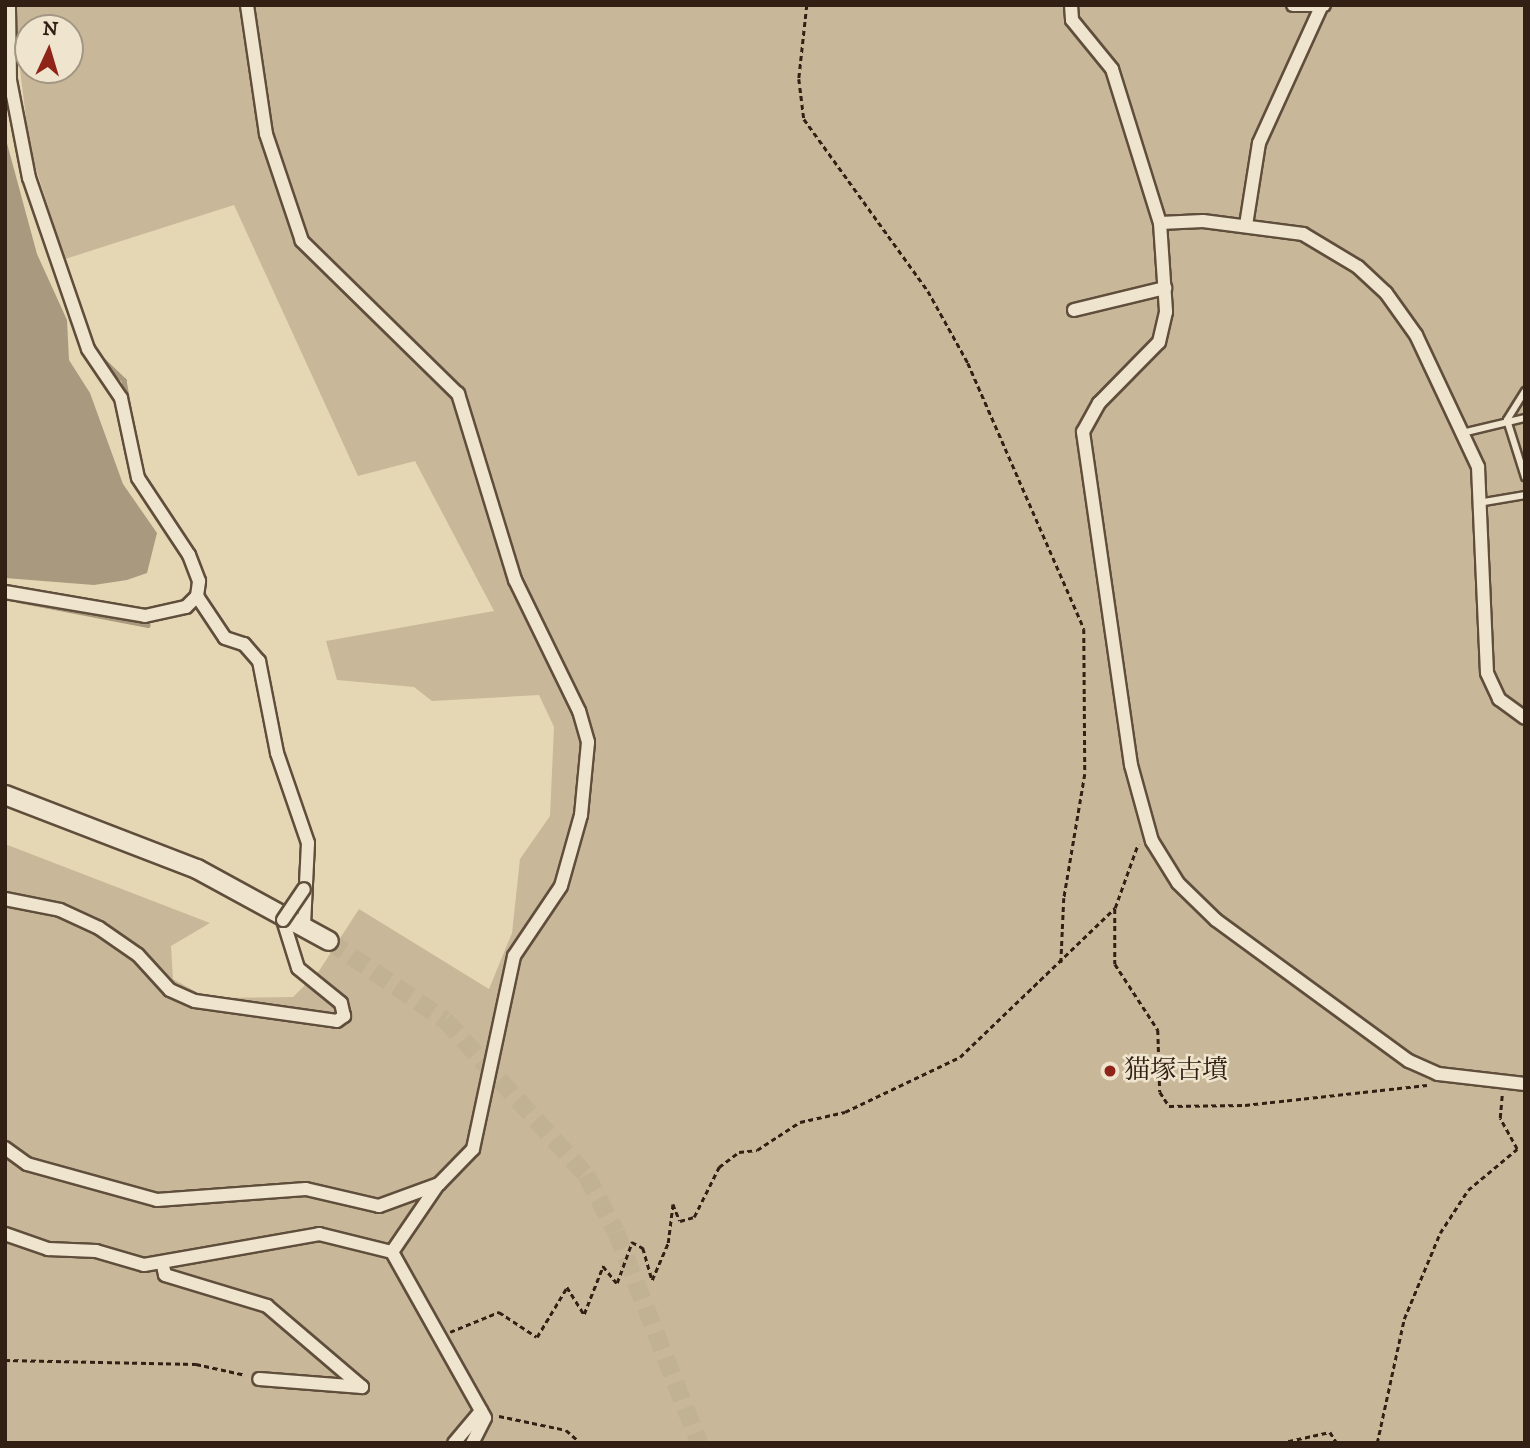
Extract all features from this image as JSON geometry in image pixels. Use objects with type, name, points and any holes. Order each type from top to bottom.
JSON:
[{"type":"street","points":[[9,5],[10,80],[29,177],[88,349],[121,398],[138,478],[189,555],[197,596],[225,638],[244,644],[259,661],[277,753],[304,822],[304,925]]},
{"type":"street","points":[[247,5],[266,134],[302,241],[457,394],[515,580],[579,712],[588,742],[581,815],[561,886],[514,956],[473,1149],[439,1184],[392,1252]]},
{"type":"street","points":[[1071,5],[1072,20],[1112,69],[1160,223],[1165,288],[1159,342],[1099,402],[1083,432],[1131,765],[1147,825],[1178,883],[1216,920],[1409,1061],[1461,1078],[1525,1084]]},
{"type":"street","points":[[1246,225],[1259,143],[1323,6],[1293,5]]},
{"type":"street","points":[[1160,223],[1246,225],[1314,240],[1386,293],[1416,335],[1462,433],[1484,502],[1487,673],[1499,699],[1525,718]]},
{"type":"street","points":[[1074,310],[1165,288]]},
{"type":"street","points":[[5,592],[145,616],[186,607],[197,596]]},
{"type":"street","points":[[5,795],[197,869],[304,925],[329,942]]},
{"type":"street","points":[[5,899],[60,910],[99,928],[138,956],[170,990],[195,1001],[337,1021],[344,1016],[341,1003],[298,968],[283,920],[304,889]]},
{"type":"street","points":[[5,1148],[27,1164],[157,1199],[306,1189],[379,1206],[439,1184]]},
{"type":"street","points":[[5,1234],[48,1248],[163,1266],[319,1234],[392,1252],[485,1418],[472,1443]]},
{"type":"street","points":[[163,1266],[165,1275],[267,1306],[362,1387],[259,1379]]},
{"type":"street","points":[[454,1443],[481,1411]]},
{"type":"lane","points":[[1525,391],[1507,420],[1525,477]]},
{"type":"lane","points":[[1462,433],[1507,420],[1525,418]]},
{"type":"lane","points":[[1484,502],[1525,495]]},
{"type":"path","points":[[807,5],[799,79],[804,119],[928,291],[968,363],[1084,629],[1085,774],[1064,898],[1061,964]]},
{"type":"path","points":[[1147,825],[1122,875],[1115,908],[1115,964],[1158,1030],[1160,1092],[1169,1106],[1311,1099],[1461,1078]]},
{"type":"path","points":[[441,1336],[499,1312],[537,1338],[567,1287],[584,1314],[603,1266],[617,1283],[632,1242],[643,1248],[652,1280],[667,1243],[668,1211],[673,1204],[680,1221],[694,1217],[719,1167],[800,1122],[845,1112],[960,1057],[1010,1003],[1061,964],[1115,908]]},
{"type":"path","points":[[1377,1443],[1404,1319],[1440,1233],[1468,1190],[1517,1149],[1500,1118],[1503,1083]]},
{"type":"path","points":[[5,1360],[196,1364],[259,1379]]},
{"type":"path","points":[[481,1411],[566,1430],[581,1443]]},
{"type":"path","points":[[1280,1443],[1330,1432],[1337,1443]]},
{"type":"shaded area","points":[[12,5],[1525,5],[1525,1443],[5,1443],[5,844],[210,923],[171,946],[173,979],[207,998],[293,997],[319,971],[359,909],[489,989],[512,933],[520,859],[550,816],[554,727],[539,695],[432,701],[414,687],[337,680],[326,641],[494,611],[415,461],[358,476],[234,205],[65,259],[30,150],[22,84],[84,84],[84,14],[14,14],[14,21]]},
{"type":"shaded area","points":[[5,136],[37,254],[67,320],[69,360],[90,393],[123,484],[157,533],[147,573],[127,580],[94,585],[5,578]]},
{"type":"waterway","points":[[99,356],[124,380],[130,413]]},
{"type":"waterway","points":[[18,600],[148,625]]},
{"type":"tunnel","points":[[329,941],[445,1020],[586,1175],[616,1232],[699,1443]]},
{"type":"place","name":"猫塚古墳","points":[[1110,1071]]}]
